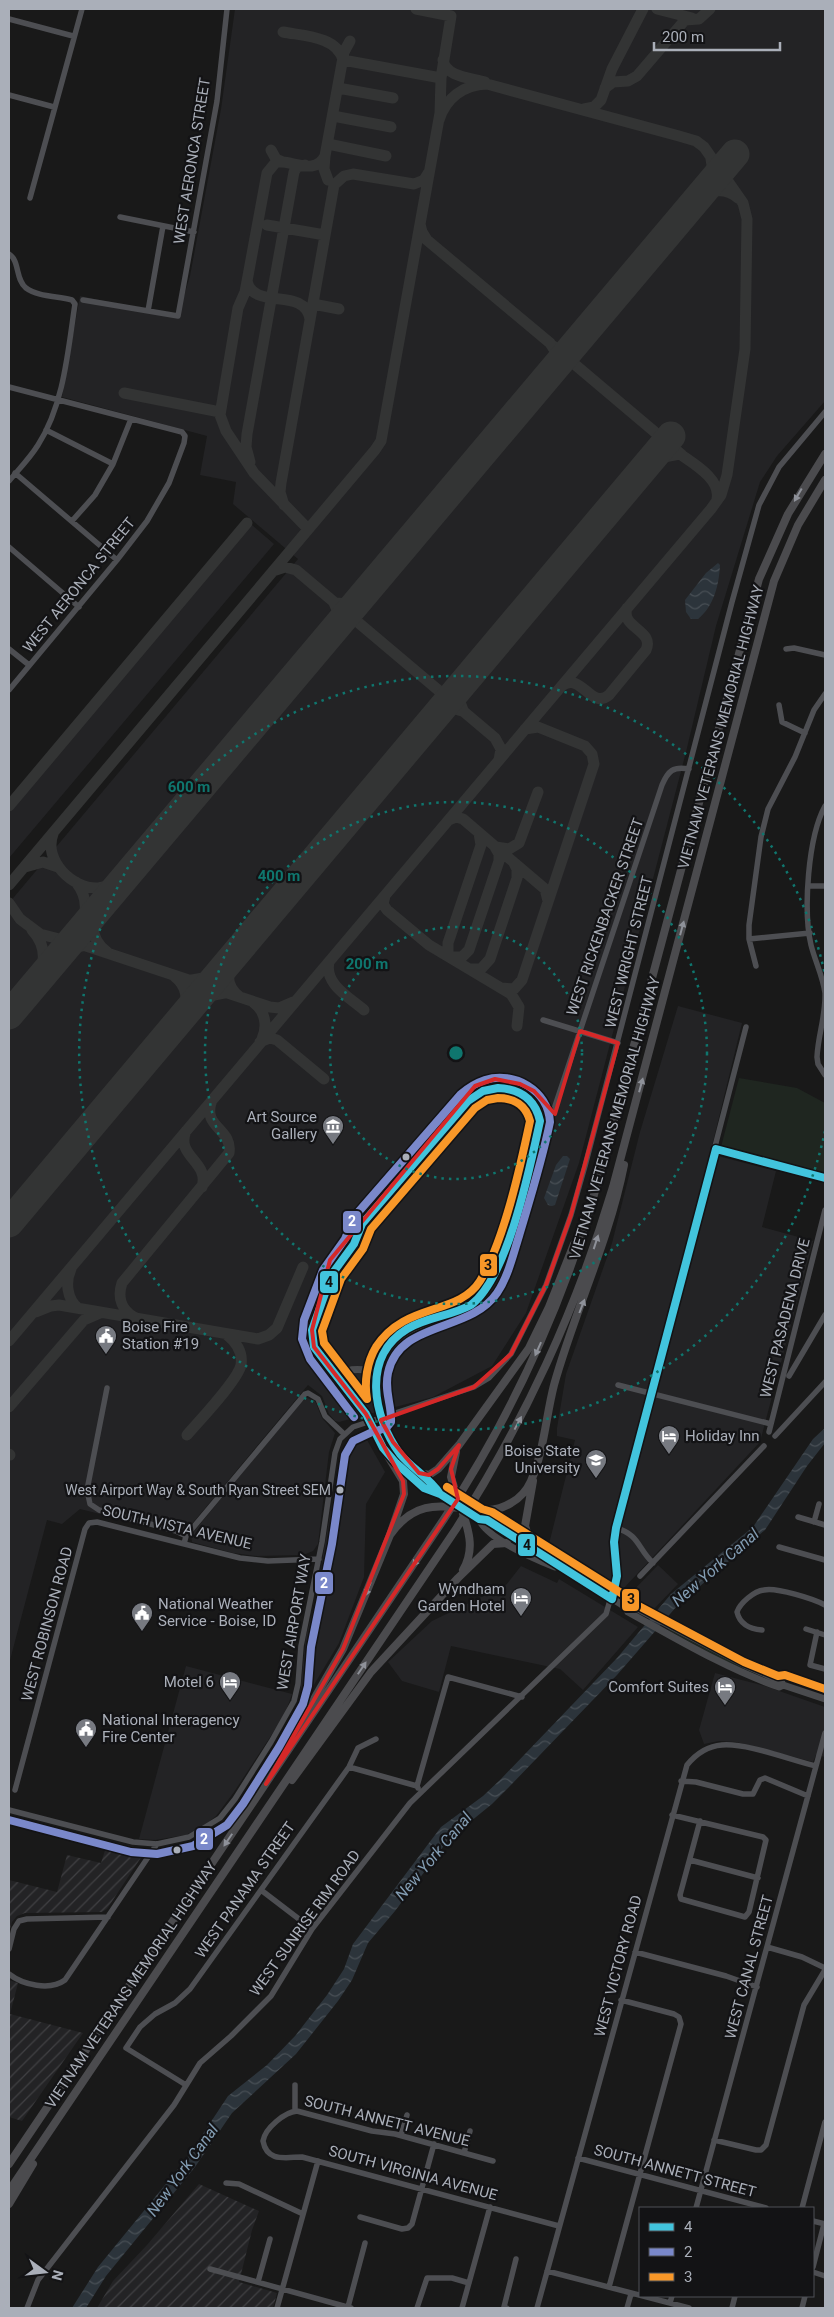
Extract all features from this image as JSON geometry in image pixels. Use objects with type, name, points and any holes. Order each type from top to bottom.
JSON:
[{"type":"highway","name":"VIETNAM VETERANS MEMORIAL HIGHWAY","points":[[9,2164],[444,1520],[512,1404],[551,1320],[577,1249],[605,1154],[759,579],[788,514],[825,454]]},
{"type":"highway","name":"VIETNAM VETERANS MEMORIAL HIGHWAY","points":[[9,2190],[461,1520],[497,1462],[525,1411],[554,1350],[585,1272],[613,1187],[770,595],[792,537],[825,480]]},
{"type":"highway","points":[[532,1548],[526,1526],[536,1465],[554,1385],[612,1216],[634,1110]]},
{"type":"highway","points":[[420,1474],[429,1475],[438,1469],[459,1445],[517,1366],[539,1329],[561,1279],[605,1154]]},
{"type":"highway","points":[[458,1578],[469,1558],[471,1544],[469,1531],[453,1486],[451,1469],[459,1445]]},
{"type":"highway","points":[[266,1784],[339,1656],[390,1534],[404,1494],[404,1485],[382,1448]]},
{"type":"highway","points":[[390,1534],[399,1522],[410,1513],[424,1508],[461,1507],[485,1509],[503,1507],[519,1498],[530,1482],[536,1465]]},
{"type":"highway","points":[[257,1825],[307,1762],[367,1676],[458,1578],[493,1544],[507,1543]]},
{"type":"highway","points":[[9,2204],[113,2038]]},
{"type":"highway","points":[[9,2154],[73,2069]]},
{"type":"main road","points":[[440,1494],[435,1484],[420,1474],[397,1448],[381,1419],[376,1403],[377,1371],[379,1363],[389,1347],[408,1329],[468,1307],[480,1298],[494,1277],[521,1195],[547,1129],[548,1116],[545,1106],[534,1091],[509,1081],[495,1079],[481,1082],[470,1090],[330,1260],[312,1330],[314,1347],[371,1422],[382,1448],[396,1464],[424,1488],[440,1494],[478,1519],[487,1520],[612,1600],[624,1606],[632,1606],[648,1619],[745,1666],[781,1681],[783,1685],[825,1700]]},
{"type":"main road","points":[[314,1322],[332,1274],[354,1244],[362,1224],[460,1108],[468,1100],[490,1088],[512,1090],[524,1095],[533,1101],[539,1111],[540,1121],[521,1195]]},
{"type":"main road","points":[[338,1379],[345,1371],[350,1369],[377,1371]]},
{"type":"main road","points":[[338,1379],[351,1388],[362,1389],[368,1386],[377,1371]]},
{"type":"main road","points":[[478,1519],[482,1528],[507,1543],[533,1558],[565,1571]]},
{"type":"street","points":[[30,198],[73,36],[82,9]]},
{"type":"street","name":"WEST AERONCA STREET","points":[[148,311],[178,316],[217,101],[227,9]]},
{"type":"street","points":[[9,19],[73,36]]},
{"type":"street","points":[[9,95],[54,107]]},
{"type":"street","points":[[120,216],[194,232]]},
{"type":"street","points":[[83,300],[148,311],[162,226]]},
{"type":"street","points":[[9,254],[14,259],[19,276],[27,288],[37,293],[72,300],[75,304],[58,400],[38,446],[9,481]]},
{"type":"street","points":[[9,387],[130,419],[113,464],[95,495],[72,521]]},
{"type":"street","name":"WEST WRIGHT STREET","points":[[371,1422],[474,1387],[489,1378],[511,1354],[546,1285],[571,1215],[759,505],[779,467],[825,412]]},
{"type":"street","name":"WEST AERONCA STREET","points":[[9,690],[118,560],[147,521],[169,483],[185,436],[182,432],[130,419]]},
{"type":"street","points":[[46,430],[113,464]]},
{"type":"street","points":[[15,473],[118,560]]},
{"type":"street","points":[[9,547],[79,606]]},
{"type":"street","points":[[786,649],[794,648],[825,656]]},
{"type":"street","points":[[9,649],[29,665]]},
{"type":"street","points":[[756,966],[749,939],[750,912],[761,837],[768,809],[805,734],[814,710],[825,694]]},
{"type":"street","points":[[779,705],[782,722],[805,734]]},
{"type":"street","name":"WEST RICKENBACKER STREET","points":[[547,1129],[667,774],[676,767],[689,769]]},
{"type":"street","points":[[825,806],[811,846],[809,886],[811,944],[824,990],[825,1013],[817,1057],[818,1064],[825,1074]]},
{"type":"street","points":[[819,819],[825,821]]},
{"type":"street","points":[[809,886],[825,886]]},
{"type":"street","points":[[749,939],[810,933]]},
{"type":"street","points":[[543,1020],[618,1042]]},
{"type":"street","points":[[612,1600],[616,1576],[614,1542],[616,1528],[716,1149],[746,1027]]},
{"type":"street","points":[[716,1149],[825,1178]]},
{"type":"street","name":"WEST PASADENA DRIVE","points":[[769,1432],[825,1210]]},
{"type":"street","points":[[789,1376],[825,1314]]},
{"type":"street","points":[[775,1436],[825,1382]]},
{"type":"street","points":[[618,1385],[771,1424]]},
{"type":"street","points":[[107,1388],[87,1490],[90,1504],[99,1510],[176,1531],[186,1536]]},
{"type":"street","points":[[184,1544],[186,1536],[302,1397],[308,1393],[318,1399],[328,1421],[344,1434],[353,1427],[371,1422]]},
{"type":"street","name":"WEST AIRPORT WAY","points":[[9,1810],[133,1842],[158,1844],[190,1837],[220,1818],[235,1799],[282,1724],[296,1692],[301,1646],[319,1559],[335,1453],[344,1434]]},
{"type":"street","points":[[640,1576],[764,1446]]},
{"type":"street","points":[[814,1522],[818,1504]]},
{"type":"street","points":[[798,1517],[825,1525]]},
{"type":"street","name":"SOUTH VISTA AVENUE","points":[[89,1523],[97,1522],[225,1555],[260,1560],[319,1559]]},
{"type":"street","name":"WEST ROBINSON ROAD","points":[[14,1790],[85,1529],[89,1523]]},
{"type":"street","points":[[616,1528],[632,1534],[638,1541],[644,1555],[653,1563]]},
{"type":"street","points":[[779,1547],[825,1560]]},
{"type":"street","points":[[762,1630],[753,1629],[743,1623],[739,1618],[738,1612],[742,1603],[758,1591],[771,1589],[825,1605]]},
{"type":"street","name":"WEST SUNRISE RIM ROAD","points":[[27,2308],[38,2280],[174,2105],[200,2063],[271,1996],[312,1929],[418,1788],[522,1697],[606,1614],[612,1600]]},
{"type":"street","points":[[806,1629],[825,1635]]},
{"type":"street","points":[[817,1632],[810,1665],[825,1669]]},
{"type":"street","points":[[349,1767],[418,1788],[448,1677],[522,1697]]},
{"type":"street","name":"WEST CANAL STREET","points":[[696,2207],[825,1733]]},
{"type":"street","name":"WEST PANAMA STREET","points":[[186,2085],[126,2048],[140,2027],[155,2014],[175,2003],[190,1989],[349,1767],[358,1748],[376,1739]]},
{"type":"street","name":"WEST VICTORY ROAD","points":[[537,2308],[687,1765],[695,1755],[721,1745],[738,1746],[816,1766]]},
{"type":"street","points":[[681,1782],[696,1782],[743,1794],[752,1794],[760,1780],[765,1778],[808,1796]]},
{"type":"street","points":[[672,1815],[700,1821],[766,1840],[749,1912],[745,1917],[681,1899],[680,1895],[700,1821]]},
{"type":"street","points":[[9,1974],[15,1979],[47,1987],[57,1986],[65,1980],[158,1844]]},
{"type":"street","points":[[690,1860],[758,1878]]},
{"type":"street","points":[[261,1890],[312,1929]]},
{"type":"street","points":[[9,1949],[14,1929],[20,1921],[27,1919],[108,1917]]},
{"type":"street","points":[[714,2140],[756,2150],[762,2150],[766,2145],[804,2004],[825,1969],[802,1957],[767,1948]]},
{"type":"street","points":[[635,1952],[726,1976],[757,1987]]},
{"type":"street","points":[[609,2287],[680,2020],[674,2014],[621,2000]]},
{"type":"street","points":[[295,2085],[295,2111]]},
{"type":"street","name":"SOUTH ANNETT AVENUE","points":[[264,2145],[264,2136],[268,2130],[287,2114],[295,2111],[372,2131],[402,2135],[493,2161]]},
{"type":"street","points":[[402,2135],[407,2115]]},
{"type":"street","points":[[802,2207],[825,2122]]},
{"type":"street","points":[[464,2153],[470,2131]]},
{"type":"street","points":[[360,2217],[402,2229],[408,2228],[412,2224],[434,2144]]},
{"type":"street","name":"SOUTH VIRGINIA AVENUE","points":[[264,2145],[268,2152],[281,2158],[302,2157],[559,2226]]},
{"type":"street","name":"SOUTH ANNETT STREET","points":[[578,2158],[762,2207]]},
{"type":"street","points":[[278,2308],[318,2161]]},
{"type":"street","points":[[226,2183],[239,2184],[303,2214]]},
{"type":"street","points":[[462,2308],[490,2207]]},
{"type":"street","points":[[814,2263],[825,2224]]},
{"type":"street","points":[[258,2282],[270,2239]]},
{"type":"street","points":[[210,2269],[350,2308],[365,2243]]},
{"type":"street","points":[[507,2308],[504,2307],[516,2259]]},
{"type":"street","points":[[547,2272],[639,2296]]},
{"type":"street","points":[[417,2308],[427,2278],[452,2278],[469,2283]]},
{"type":"street","points":[[627,2308],[631,2294]]},
{"type":"street","points":[[644,2297],[689,2308]]},
{"type":"street","points":[[670,2303],[672,2297]]},
{"type":"highlighted area","points":[[580,1031],[618,1043],[571,1215],[546,1285],[511,1354],[474,1387],[381,1420],[393,1442],[419,1473],[429,1475],[438,1469],[459,1445],[451,1469],[458,1499],[266,1784],[343,1649],[404,1494],[403,1481],[366,1414],[314,1347],[312,1330],[330,1260],[475,1086],[495,1079],[520,1084],[534,1091],[555,1114]]},
{"type":"shaded area","points":[[235,9],[825,9],[825,401],[777,456],[760,482],[716,626],[686,752],[579,1163],[526,1313],[492,1366],[433,1397],[339,1422],[335,1421],[329,1414],[322,1396],[308,1385],[186,1531],[172,1532],[80,1509],[62,1524],[47,1520],[9,1664],[9,903],[298,559],[233,504],[236,482],[200,475],[207,436],[62,397],[80,296],[178,316],[190,276],[221,109]]},
{"type":"shaded area","points":[[245,519],[274,544],[9,858],[9,799]]},
{"type":"shaded area","points":[[678,1006],[742,1023],[710,1154],[776,1171],[762,1227],[813,1241],[760,1442],[624,1588],[605,1586],[571,1566],[573,1561],[549,1544],[575,1440],[557,1436],[557,1428],[566,1374],[612,1243],[640,1132]]},
{"type":"shaded area","points":[[739,1078],[797,1088],[825,1103],[825,1173],[721,1147]]},
{"type":"shaded area","points":[[307,1398],[315,1401],[322,1418],[335,1433],[329,1452],[318,1544],[313,1551],[303,1555],[257,1556],[233,1553],[192,1542],[191,1535],[300,1403]]},
{"type":"shaded area","points":[[362,1431],[385,1472],[366,1504],[364,1577],[339,1643],[306,1698],[300,1694],[306,1636],[315,1603],[339,1462],[347,1441]]},
{"type":"shaded area","points":[[658,1565],[678,1584],[651,1612],[626,1598]]},
{"type":"shaded area","points":[[521,1566],[557,1583],[559,1579],[638,1627],[583,1690],[560,1669],[451,1646],[439,1692],[402,1681],[388,1662],[432,1621],[506,1585]]},
{"type":"shaded area","points":[[669,1628],[766,1678],[727,1662],[668,1630]]},
{"type":"shaded area","points":[[186,1666],[292,1694],[284,1716],[216,1816],[205,1825],[186,1835],[155,1840],[139,1839]]},
{"type":"shaded area","points":[[715,1673],[765,1686],[825,1707],[825,1757],[816,1755],[813,1762],[736,1742],[719,1741],[704,1744],[699,1730]]},
{"type":"shaded area","points":[[108,1841],[143,1849],[144,1853],[107,1909],[102,1912],[25,1913],[17,1916],[12,1922],[9,1932],[9,1880],[57,1892],[67,1855],[101,1863]]},
{"type":"shaded area","points":[[9,1980],[18,1983],[10,2014],[83,2033],[22,2121],[9,2117]]},
{"type":"shaded area","points":[[199,2184],[259,2211],[252,2230],[239,2282],[277,2293],[273,2308],[97,2308],[113,2281],[147,2245]]},
{"type":"water","points":[[718,563],[720,565],[715,595],[708,608],[698,619],[691,619],[686,612],[685,600],[706,573]]},
{"type":"water","points":[[563,1156],[567,1156],[570,1159],[555,1205],[548,1205],[544,1198],[556,1165]]},
{"type":"water","name":"New York Canal","points":[[825,1428],[825,1443],[807,1466],[765,1530],[677,1606],[617,1675],[509,1787],[492,1804],[449,1839],[395,1911],[368,1943],[352,1980],[338,2001],[296,2054],[232,2113],[195,2167],[106,2276],[86,2308],[72,2308],[98,2267],[187,2158],[228,2096],[267,2065],[295,2036],[327,1995],[344,1969],[353,1944],[441,1827],[483,1796],[501,1779],[617,1658],[671,1594],[753,1527],[813,1439]]},
{"type":"taxiway","points":[[416,9],[451,16],[441,78]]},
{"type":"taxiway","points":[[584,109],[594,107],[601,100],[612,69],[643,9]]},
{"type":"taxiway","points":[[657,9],[692,18]]},
{"type":"taxiway","points":[[605,88],[613,82],[628,81],[637,76],[685,20],[699,19],[710,9]]},
{"type":"taxiway","points":[[9,885],[381,441],[440,113],[441,78],[343,60],[340,52],[327,42],[318,38],[283,32]]},
{"type":"taxiway","points":[[328,180],[324,169],[325,156],[344,52],[350,41]]},
{"type":"taxiway","points":[[443,60],[445,66],[454,73],[485,82]]},
{"type":"taxiway","points":[[9,1341],[721,495],[727,475],[745,349],[747,219],[743,203],[704,147],[696,141],[679,136],[487,84],[470,87],[457,94],[446,105],[439,120]]},
{"type":"taxiway","points":[[338,88],[393,98]]},
{"type":"taxiway","points":[[333,116],[391,127]]},
{"type":"taxiway","points":[[328,144],[386,156]]},
{"type":"taxiway","points":[[271,150],[276,159],[283,162]]},
{"type":"taxiway","points":[[308,529],[254,473],[226,431],[220,415],[238,308],[245,292],[267,173],[276,162],[310,166],[321,162],[325,156]]},
{"type":"taxiway","points":[[706,188],[713,172],[711,159]]},
{"type":"taxiway","points":[[250,462],[246,447],[247,434],[294,172],[297,167],[305,165]]},
{"type":"taxiway","points":[[284,505],[280,492],[281,483],[334,185],[344,176],[353,174],[414,184],[424,180],[429,172]]},
{"type":"taxiway","points":[[698,197],[708,193],[723,191],[738,198]]},
{"type":"taxiway","points":[[420,224],[427,240],[550,343],[557,354],[554,368]]},
{"type":"taxiway","points":[[267,225],[325,235]]},
{"type":"taxiway","points":[[247,281],[251,290],[259,295],[299,303],[306,309],[310,319]]},
{"type":"taxiway","points":[[313,304],[339,309]]},
{"type":"taxiway","points":[[553,346],[682,455]]},
{"type":"taxiway","points":[[124,393],[220,412]]},
{"type":"taxiway","points":[[653,459],[680,454],[699,467],[711,479],[715,485],[717,499]]},
{"type":"taxiway","points":[[9,806],[247,523]]},
{"type":"taxiway","points":[[273,571],[285,567],[296,570],[495,738],[501,749],[499,760]]},
{"type":"taxiway","points":[[336,603],[350,604],[360,598]]},
{"type":"taxiway","points":[[334,603],[339,614],[334,628]]},
{"type":"taxiway","points":[[563,685],[576,684],[597,698],[609,695],[646,650],[646,638],[628,620],[626,615],[627,608]]},
{"type":"taxiway","points":[[463,685],[458,697],[463,710]]},
{"type":"taxiway","points":[[438,714],[452,708],[462,711]]},
{"type":"taxiway","points":[[502,988],[514,989],[522,980],[594,764],[592,754],[585,746],[538,727],[525,729]]},
{"type":"taxiway","points":[[496,847],[509,849],[519,843],[538,792]]},
{"type":"taxiway","points":[[449,820],[456,817],[463,819],[545,889],[548,901]]},
{"type":"taxiway","points":[[453,959],[448,953],[448,943],[481,845],[479,833]]},
{"type":"taxiway","points":[[53,834],[52,854],[56,863],[62,871],[79,884],[98,888],[113,884],[126,875]]},
{"type":"taxiway","points":[[451,957],[462,957],[469,950],[499,861],[499,854],[495,847]]},
{"type":"taxiway","points":[[25,867],[43,862],[58,867]]},
{"type":"taxiway","points":[[470,969],[481,969],[490,959],[517,878],[517,869],[514,863]]},
{"type":"taxiway","points":[[75,936],[82,922],[85,909],[83,895],[76,882]]},
{"type":"taxiway","points":[[385,896],[383,904],[387,910],[429,945],[511,994],[519,1007],[517,1026]]},
{"type":"taxiway","points":[[9,903],[20,919],[40,934],[86,946],[270,1007],[279,1008],[293,1002]]},
{"type":"taxiway","points":[[99,907],[93,926],[95,937],[107,952]]},
{"type":"taxiway","points":[[32,930],[40,942],[43,955],[42,969],[36,982]]},
{"type":"taxiway","points":[[58,956],[72,947],[82,946]]},
{"type":"taxiway","points":[[235,954],[228,977],[231,988],[240,997]]},
{"type":"taxiway","points":[[329,962],[328,970],[334,983],[345,995],[364,1010]]},
{"type":"taxiway","points":[[192,980],[209,977],[223,969]]},
{"type":"taxiway","points":[[174,976],[179,980],[186,994],[183,1016]]},
{"type":"taxiway","points":[[191,1007],[204,997],[224,993]]},
{"type":"taxiway","points":[[253,1002],[263,1014],[265,1029],[262,1039]]},
{"type":"taxiway","points":[[260,1042],[270,1038],[277,1040],[324,1079]]},
{"type":"taxiway","points":[[136,1318],[127,1312],[122,1304],[120,1294],[122,1283],[229,1153],[229,1145],[226,1138],[211,1117],[212,1100]]},
{"type":"taxiway","points":[[186,1131],[185,1147],[201,1171],[203,1178],[202,1187]]},
{"type":"taxiway","points":[[36,1312],[59,1305],[258,1339],[269,1335],[277,1328],[303,1267]]},
{"type":"taxiway","points":[[71,1269],[68,1279],[68,1290],[71,1300],[78,1308]]},
{"type":"taxiway","points":[[9,1407],[84,1320],[100,1313]]},
{"type":"taxiway","points":[[187,1435],[226,1390],[241,1365],[240,1352],[236,1344],[227,1335]]},
{"type":"runway","points":[[9,1015],[735,154]]},
{"type":"runway","points":[[9,1223],[671,436]]},
{"type":"transit line","name":"2","points":[[354,1417],[310,1359],[302,1339],[304,1320],[323,1270],[345,1239],[354,1217],[461,1094],[478,1083],[496,1078],[507,1078],[528,1086],[543,1101],[548,1111],[550,1122],[532,1194],[504,1280],[497,1293],[485,1306],[470,1315],[420,1335],[406,1344],[395,1356],[387,1380],[391,1422],[387,1427],[377,1431]]},
{"type":"transit line","name":"4","points":[[498,1088],[520,1093],[530,1101],[538,1113],[540,1121],[516,1220],[496,1271],[484,1291],[471,1305],[415,1325],[392,1341],[383,1355],[377,1371],[378,1406],[383,1423],[391,1439],[400,1454],[440,1494],[424,1488],[396,1463],[383,1448],[366,1414],[314,1347],[312,1330],[332,1274],[354,1244],[362,1224],[468,1101],[483,1091],[498,1088]]},
{"type":"transit line","name":"3","points":[[498,1098],[514,1101],[526,1111],[530,1121],[510,1204],[489,1265],[480,1281],[459,1300],[416,1316],[401,1323],[388,1333],[376,1347],[370,1359],[366,1379],[367,1399],[324,1343],[322,1331],[341,1279],[363,1249],[371,1229],[475,1108],[487,1100],[498,1098]]},
{"type":"transit line","name":"4","points":[[716,1149],[825,1178]]},
{"type":"transit line","name":"4","points":[[612,1599],[617,1576],[614,1542],[616,1528],[716,1149]]},
{"type":"transit line","name":"2","points":[[9,1820],[131,1852],[157,1854],[193,1846],[227,1825],[243,1804],[279,1747],[303,1704],[308,1686],[311,1647],[332,1544],[345,1455],[353,1441],[370,1433]]},
{"type":"transit line","name":"3","points":[[447,1487],[482,1509],[492,1512],[629,1598],[635,1604],[744,1662],[778,1676],[785,1675],[825,1689]]},
{"type":"transit line","name":"4","points":[[440,1494],[479,1519],[487,1520],[612,1599]]},
{"type":"place","name":"Art Source Gallery","points":[[333,1145]]},
{"type":"place","name":"Boise Fire Station #19","points":[[106,1355]]},
{"type":"place","name":"Holiday Inn","points":[[669,1455]]},
{"type":"place","name":"Boise State University","points":[[596,1479]]},
{"type":"place","name":"West Airport Way & South Ryan Street SEM","points":[[340,1490]]},
{"type":"place","name":"Wyndham Garden Hotel","points":[[521,1617]]},
{"type":"place","name":"National Weather Service - Boise, ID","points":[[142,1632]]},
{"type":"place","name":"Motel 6","points":[[230,1701]]},
{"type":"place","name":"Comfort Suites","points":[[725,1706]]},
{"type":"place","name":"National Interagency Fire Center","points":[[86,1748]]}]
